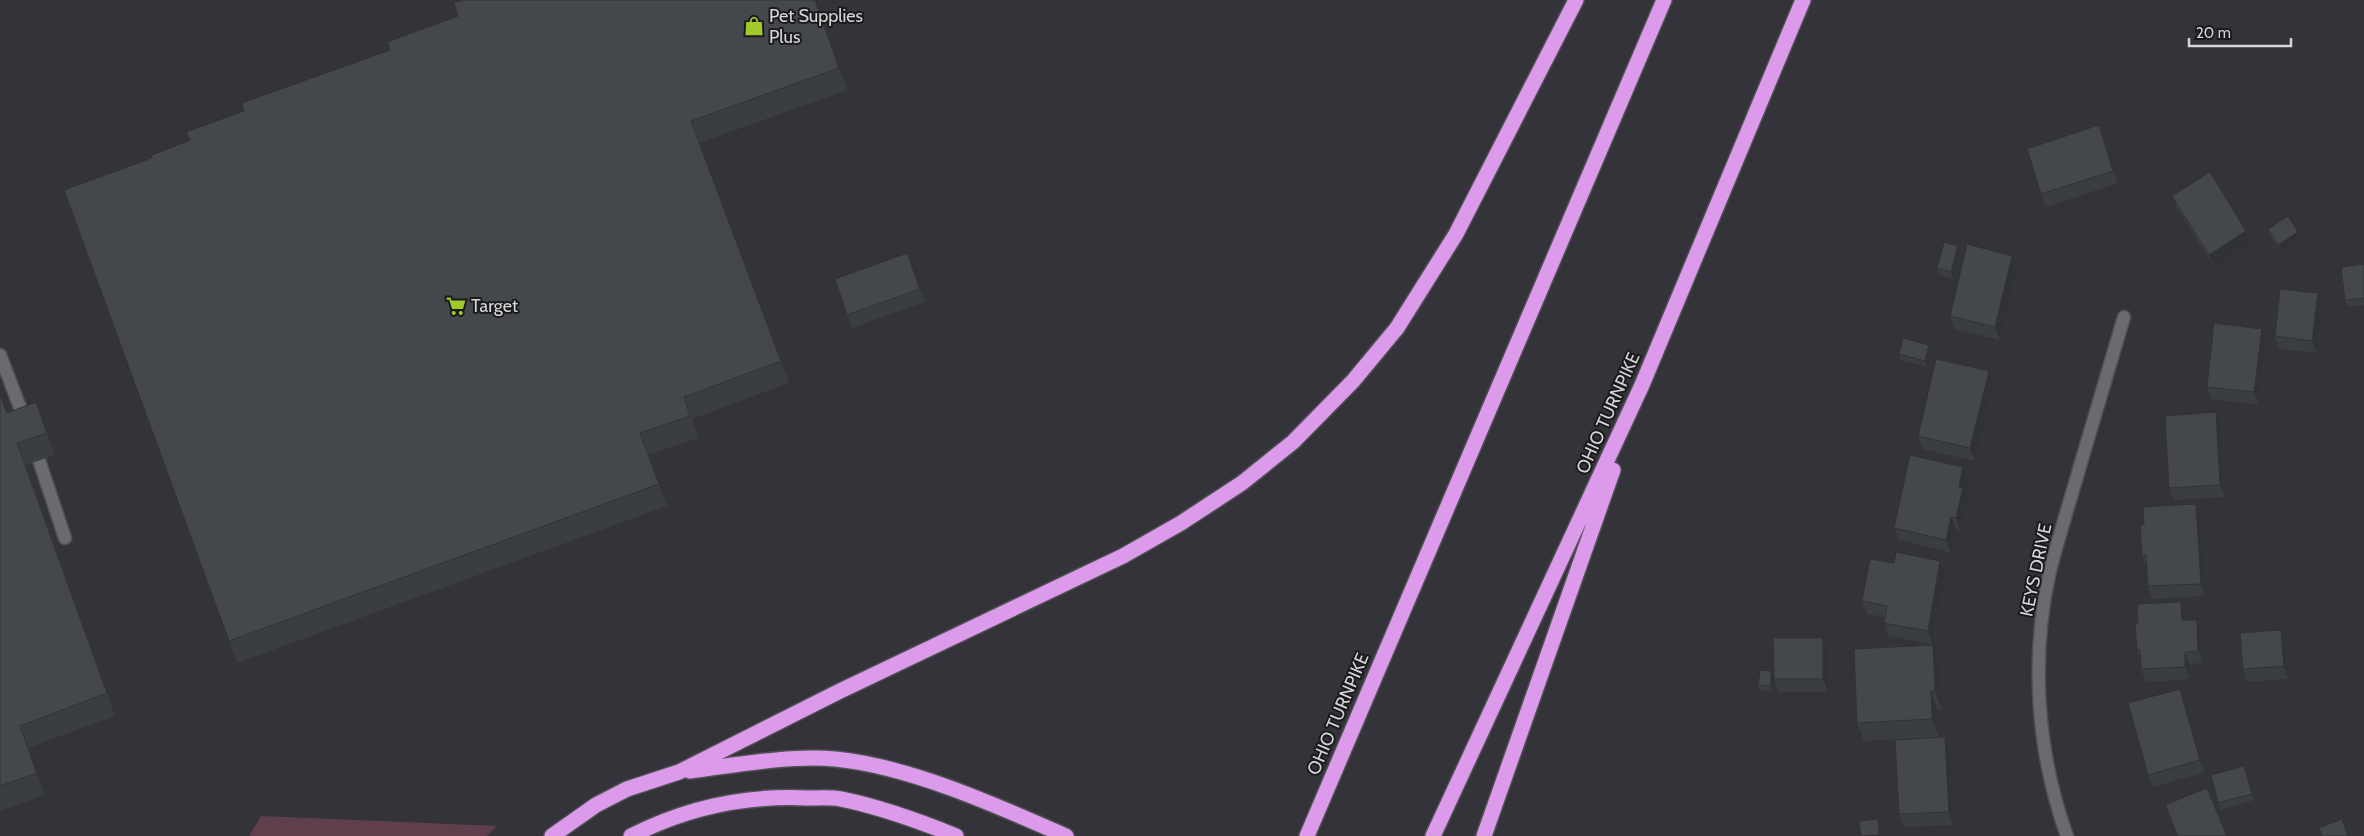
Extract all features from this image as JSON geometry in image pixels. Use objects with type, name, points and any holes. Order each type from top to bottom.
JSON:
[{"type":"highway","points":[[552,836],[596,805],[627,789],[679,772],[840,691],[1122,556],[1181,523],[1242,483],[1294,442],[1353,381],[1397,328],[1456,234],[1576,0]]},
{"type":"highway","name":"OHIO TURNPIKE","points":[[1307,836],[1664,0]]},
{"type":"highway","name":"OHIO TURNPIKE","points":[[1434,836],[1642,384],[1804,0]]},
{"type":"highway","points":[[1484,836],[1642,384]]},
{"type":"highway","points":[[679,772],[776,760],[835,759],[899,772],[1015,814],[1066,836]]},
{"type":"highway","points":[[631,836],[688,812],[736,800],[782,796],[840,799],[910,818],[956,836]]},
{"type":"street","name":"KEYS DRIVE","points":[[2067,836],[2051,782],[2043,740],[2039,698],[2039,656],[2043,614],[2050,572],[2061,531],[2124,317]]},
{"type":"street","points":[[0,354],[28,430]]},
{"type":"street","points":[[39,460],[65,538]]},
{"type":"shaded area","points":[[261,816],[497,826],[487,836],[249,836]]},
{"type":"building","points":[[462,0],[815,0],[839,68],[691,121],[781,361],[684,397],[690,416],[640,433],[659,484],[229,641],[64,190],[152,158],[152,155],[190,140],[186,132],[244,111],[242,103],[390,50],[387,42],[458,16],[454,3]]},
{"type":"building","points":[[2099,125],[2113,171],[2041,194],[2027,149]]},
{"type":"building","points":[[2210,172],[2246,231],[2209,255],[2172,196]]},
{"type":"building","points":[[2288,216],[2298,232],[2278,245],[2268,229]]},
{"type":"building","points":[[1944,242],[1958,246],[1951,272],[1937,268]]},
{"type":"building","points":[[1967,244],[2012,256],[1995,327],[1950,316]]},
{"type":"building","points":[[907,253],[920,289],[847,315],[835,279]]},
{"type":"building","points":[[2364,264],[2364,298],[2345,300],[2341,267]]},
{"type":"building","points":[[2280,289],[2318,293],[2312,341],[2275,336]]},
{"type":"building","points":[[2214,323],[2262,329],[2254,392],[2207,387]]},
{"type":"building","points":[[1903,338],[1929,345],[1925,361],[1899,354]]},
{"type":"building","points":[[1936,359],[1989,371],[1970,448],[1918,436]]},
{"type":"building","points":[[0,394],[7,413],[36,402],[47,433],[17,443],[107,693],[20,726],[37,773],[0,786]]},
{"type":"building","points":[[2216,412],[2220,485],[2169,488],[2165,416]]},
{"type":"building","points":[[1910,455],[1963,467],[1959,487],[1963,488],[1956,518],[1951,517],[1946,540],[1894,528]]},
{"type":"building","points":[[2196,504],[2201,584],[2148,586],[2146,555],[2142,555],[2140,525],[2144,525],[2143,507]]},
{"type":"building","points":[[1896,552],[1940,561],[1928,631],[1884,623],[1887,606],[1862,601],[1870,559],[1894,563]]},
{"type":"building","points":[[2181,602],[2182,620],[2197,620],[2198,651],[2185,652],[2185,667],[2141,669],[2140,650],[2137,650],[2135,623],[2138,623],[2137,604]]},
{"type":"building","points":[[2281,630],[2284,666],[2243,669],[2240,633]]},
{"type":"building","points":[[1773,638],[1823,638],[1823,679],[1774,679]]},
{"type":"building","points":[[1933,645],[1935,691],[1931,691],[1932,719],[1857,723],[1854,649]]},
{"type":"building","points":[[1760,670],[1771,671],[1771,686],[1758,685]]},
{"type":"building","points":[[2180,689],[2200,760],[2148,775],[2128,703]]},
{"type":"building","points":[[1945,737],[1949,812],[1899,814],[1895,740]]},
{"type":"building","points":[[2244,766],[2252,794],[2218,803],[2211,775]]},
{"type":"building","points":[[2207,788],[2227,836],[2178,836],[2165,805]]},
{"type":"building","points":[[1878,819],[1879,835],[1861,836],[1859,821]]},
{"type":"building","points":[[2342,819],[2348,836],[2322,836],[2319,828]]},
{"type":"place","name":"Pet Supplies Plus","points":[[754,26]]},
{"type":"place","name":"Target","points":[[456,306]]}]
